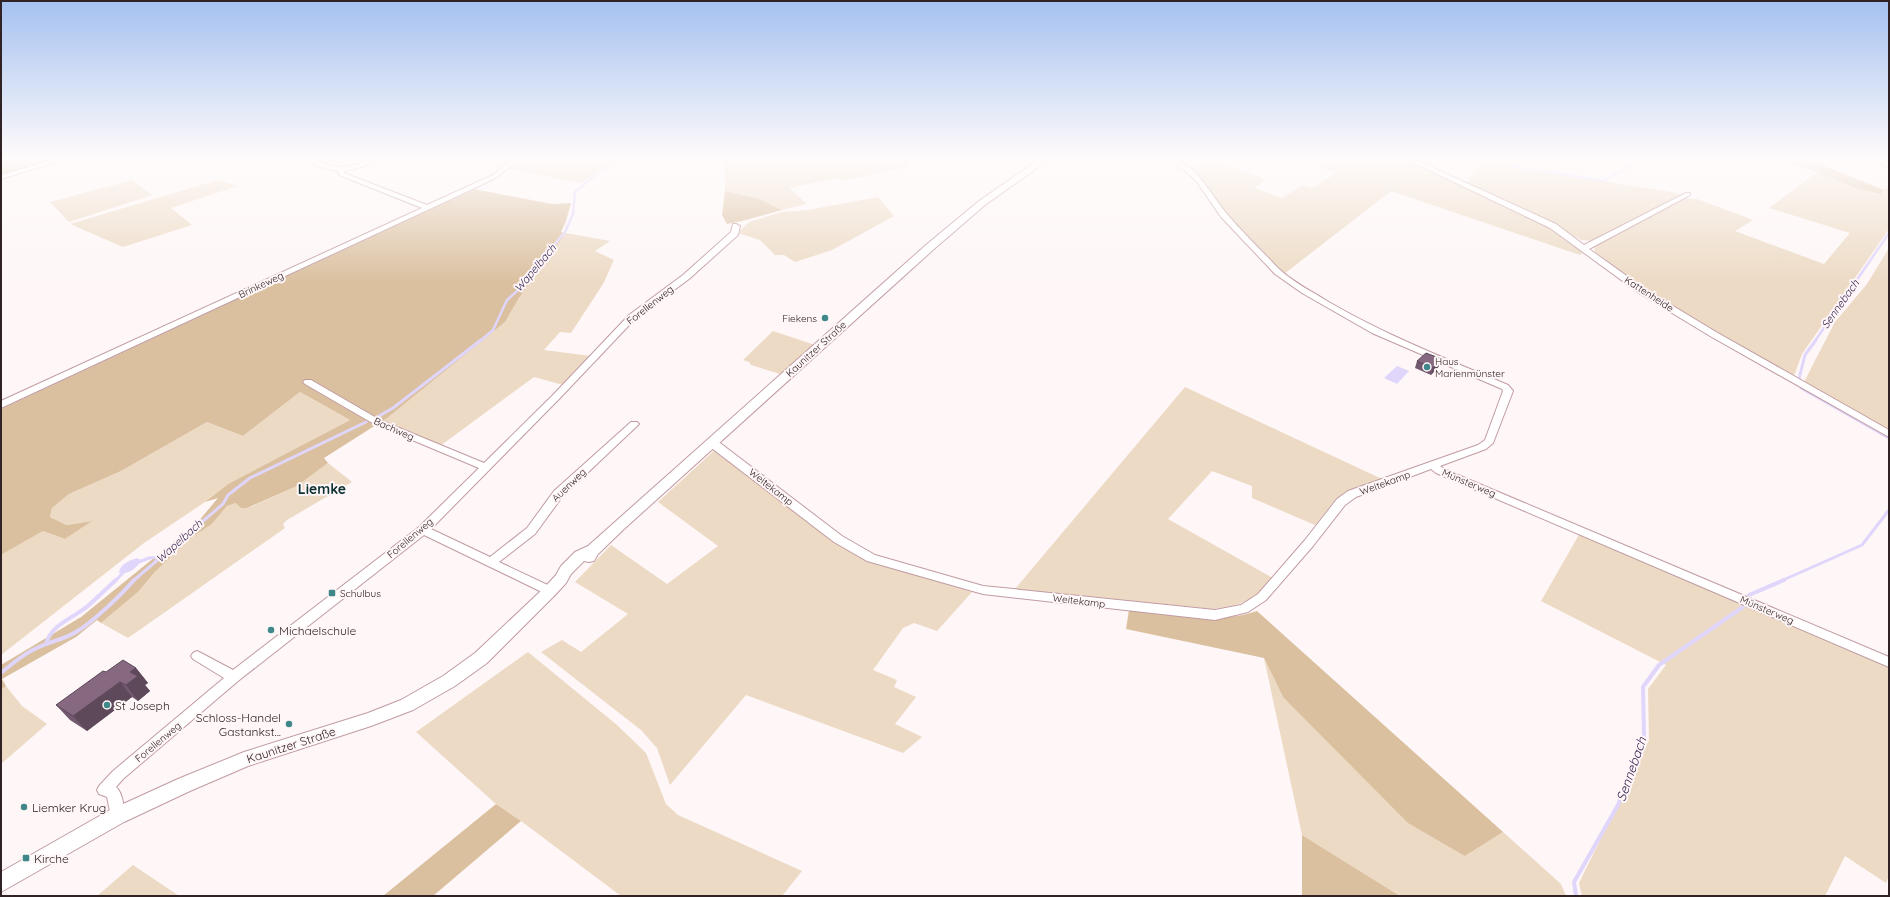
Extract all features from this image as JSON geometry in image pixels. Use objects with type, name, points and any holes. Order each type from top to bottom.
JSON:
[{"type":"street","points":[[407,200],[428,208]]},
{"type":"street","name":"Brinkeweg","points":[[1,405],[445,200]]},
{"type":"street","name":"Kaunitzer Straße","points":[[1,883],[117,816],[184,785],[244,760],[371,720],[407,705],[449,681],[481,658],[556,585],[573,573],[587,559],[593,550],[710,443],[987,200]]},
{"type":"street","name":"Münsterweg","points":[[1213,200],[1224,215],[1278,272],[1305,291],[1346,316],[1375,331],[1508,389],[1488,441],[1482,447],[1433,466]]},
{"type":"street","name":"Kattenheide","points":[[1500,200],[1553,226],[1642,291],[1681,315],[1889,434]]},
{"type":"street","points":[[1585,248],[1677,200]]},
{"type":"street","name":"Forellenweg","points":[[117,816],[114,794],[110,791],[104,790],[118,775],[234,677],[423,530],[484,467],[556,397],[632,317],[705,262],[735,233],[736,226]]},
{"type":"street","name":"Bachweg","points":[[308,382],[377,422],[484,467]]},
{"type":"street","name":"Auenweg","points":[[490,564],[531,531],[558,494],[634,424]]},
{"type":"street","name":"Weitekamp","points":[[710,443],[716,445],[838,539],[871,558],[983,590],[1215,615],[1244,610],[1262,597],[1309,543],[1341,502],[1352,494],[1433,466]]},
{"type":"street","name":"Münsterweg","points":[[1433,466],[1448,474],[1889,662]]},
{"type":"street","points":[[423,530],[490,564],[556,585]]},
{"type":"street","points":[[197,656],[234,677]]},
{"type":"shaded area","points":[[58,200],[137,200],[69,222],[50,202]]},
{"type":"shaded area","points":[[151,200],[196,200],[171,208],[192,225],[123,247],[70,224]]},
{"type":"shaded area","points":[[451,200],[530,200],[552,204],[571,203],[561,232],[566,233],[519,298],[505,322],[387,418],[324,458],[328,463],[297,486],[247,508],[241,508],[236,503],[227,506],[212,524],[188,540],[154,573],[138,592],[101,623],[97,620],[76,637],[2,679],[6,686],[1,690],[1,665],[81,617],[197,523],[218,498],[205,502],[228,484],[350,420],[300,392],[243,436],[207,422],[121,471],[69,494],[52,508],[50,517],[67,525],[92,521],[65,539],[43,531],[1,555],[1,409]]},
{"type":"shaded area","points":[[724,200],[761,200],[782,210],[727,224],[722,215]]},
{"type":"shaded area","points":[[761,200],[802,200],[807,204],[782,210]]},
{"type":"shaded area","points":[[863,200],[880,200],[894,216],[832,250],[795,262],[784,255],[775,255],[760,240],[738,233],[749,222],[782,212],[808,210]]},
{"type":"shaded area","points":[[1217,200],[1380,200],[1284,274],[1227,214]]},
{"type":"shaded area","points":[[1417,200],[1492,200],[1549,228],[1585,251],[1580,255]]},
{"type":"shaded area","points":[[1503,200],[1673,200],[1593,241],[1581,240],[1549,221]]},
{"type":"shaded area","points":[[1679,200],[1699,200],[1753,220],[1735,231],[1824,264],[1850,233],[1769,208],[1780,200],[1889,200],[1889,229],[1802,354],[1794,376],[1667,303],[1595,252],[1594,245]]},
{"type":"shaded area","points":[[566,233],[610,241],[595,251],[614,260],[603,284],[571,333],[560,332],[544,350],[591,356],[563,385],[534,377],[440,446],[382,421],[505,322],[519,298]]},
{"type":"shaded area","points":[[1889,248],[1889,430],[1804,382],[1835,322],[1867,284]]},
{"type":"shaded area","points":[[773,331],[815,345],[780,374],[751,365],[749,362],[743,360]]},
{"type":"shaded area","points":[[1397,366],[1409,371],[1397,384],[1384,378]]},
{"type":"shaded area","points":[[1185,387],[1382,479],[1347,493],[1335,500],[1315,525],[1252,498],[1252,486],[1212,471],[1168,519],[1273,578],[1259,592],[1247,601],[1213,609],[1015,589]]},
{"type":"shaded area","points":[[300,392],[350,420],[228,484],[205,502],[144,543],[1,655],[1,555],[43,531],[65,539],[91,521],[68,525],[50,517],[52,508],[69,494],[121,471],[207,422],[243,436]]},
{"type":"shaded area","points":[[716,449],[870,561],[972,592],[937,631],[914,623],[903,628],[873,670],[897,680],[894,687],[916,697],[895,724],[922,737],[903,753],[746,695],[670,785],[657,748],[641,730],[541,652],[562,640],[581,652],[628,614],[575,582],[611,545],[667,584],[718,546],[658,502]]},
{"type":"shaded area","points":[[328,463],[352,482],[287,520],[283,524],[285,528],[128,638],[101,623],[138,592],[154,573],[188,540],[212,524],[227,506],[236,503],[247,508],[253,506],[297,486]]},
{"type":"shaded area","points":[[1580,533],[1889,668],[1889,875],[1886,883],[1845,856],[1825,896],[1582,896],[1579,883],[1649,740],[1648,689],[1666,665],[1541,601]]},
{"type":"shaded area","points":[[137,558],[141,560],[135,568],[129,572],[119,573],[119,570],[123,565]]},
{"type":"shaded area","points":[[1129,610],[1177,616],[1210,618],[1242,615],[1257,611],[1503,832],[1465,856],[1408,823],[1283,697],[1264,658],[1126,629]]},
{"type":"shaded area","points":[[528,652],[617,725],[646,753],[666,804],[678,815],[802,871],[782,896],[621,896],[496,804],[416,732]]},
{"type":"shaded area","points":[[1264,658],[1283,697],[1465,856],[1503,832],[1561,884],[1566,896],[1400,896],[1302,835]]},
{"type":"shaded area","points":[[6,686],[22,706],[47,724],[1,764],[1,690]]},
{"type":"shaded area","points":[[496,804],[521,821],[433,896],[383,896]]},
{"type":"shaded area","points":[[1302,835],[1400,896],[1302,896]]},
{"type":"shaded area","points":[[133,865],[179,896],[97,896]]},
{"type":"building","points":[[1426,353],[1442,359],[1433,368],[1417,361]]},
{"type":"building","points":[[123,660],[136,668],[130,672],[138,676],[126,685],[120,682],[73,716],[56,705],[103,671],[106,672]]},
{"type":"waterway","name":"Wapelbach","points":[[480,341],[493,330],[507,300],[524,285],[539,263],[565,232],[573,214],[574,200]]},
{"type":"waterway","name":"Sennebach","points":[[1815,341],[1889,233]]},
{"type":"waterway","name":"Wapelbach","points":[[379,416],[393,408],[481,340]]},
{"type":"waterway","name":"Sennebach","points":[[1799,379],[1805,355],[1816,340]]},
{"type":"waterway","name":"Sennebach","points":[[1801,388],[1889,438]]},
{"type":"waterway","name":"Wapelbach","points":[[161,557],[223,504],[228,495],[250,478],[366,422]]},
{"type":"waterway","name":"Sennebach","points":[[1781,581],[1862,545],[1889,510]]},
{"type":"waterway","name":"Wapelbach","points":[[133,581],[161,557]]},
{"type":"waterway","points":[[139,562],[149,558],[161,557]]},
{"type":"waterway","points":[[116,580],[124,572]]},
{"type":"waterway","points":[[46,644],[49,637],[58,626],[83,610],[116,580]]},
{"type":"waterway","name":"Sennebach","points":[[1749,595],[1784,580]]},
{"type":"waterway","name":"Wapelbach","points":[[1,673],[34,649],[83,628],[133,581]]},
{"type":"waterway","name":"Sennebach","points":[[1576,896],[1574,882],[1618,805],[1644,737],[1643,687],[1659,665],[1743,607]]},
{"type":"place","name":"Fiekens","points":[[825,318]]},
{"type":"place","name":"Haus Marienmünster","points":[[1427,367]]},
{"type":"place","name":"Schulbus","points":[[332,593]]},
{"type":"place","name":"Michaelschule","points":[[271,630]]},
{"type":"place","name":"St Joseph","points":[[107,705]]},
{"type":"place","name":"Schloss-Handel Gastankst...","points":[[289,724]]},
{"type":"place","name":"Liemker Krug","points":[[24,807]]},
{"type":"place","name":"Kirche","points":[[26,858]]},
{"type":"district","name":"Liemke","points":[[322,489]]}]
